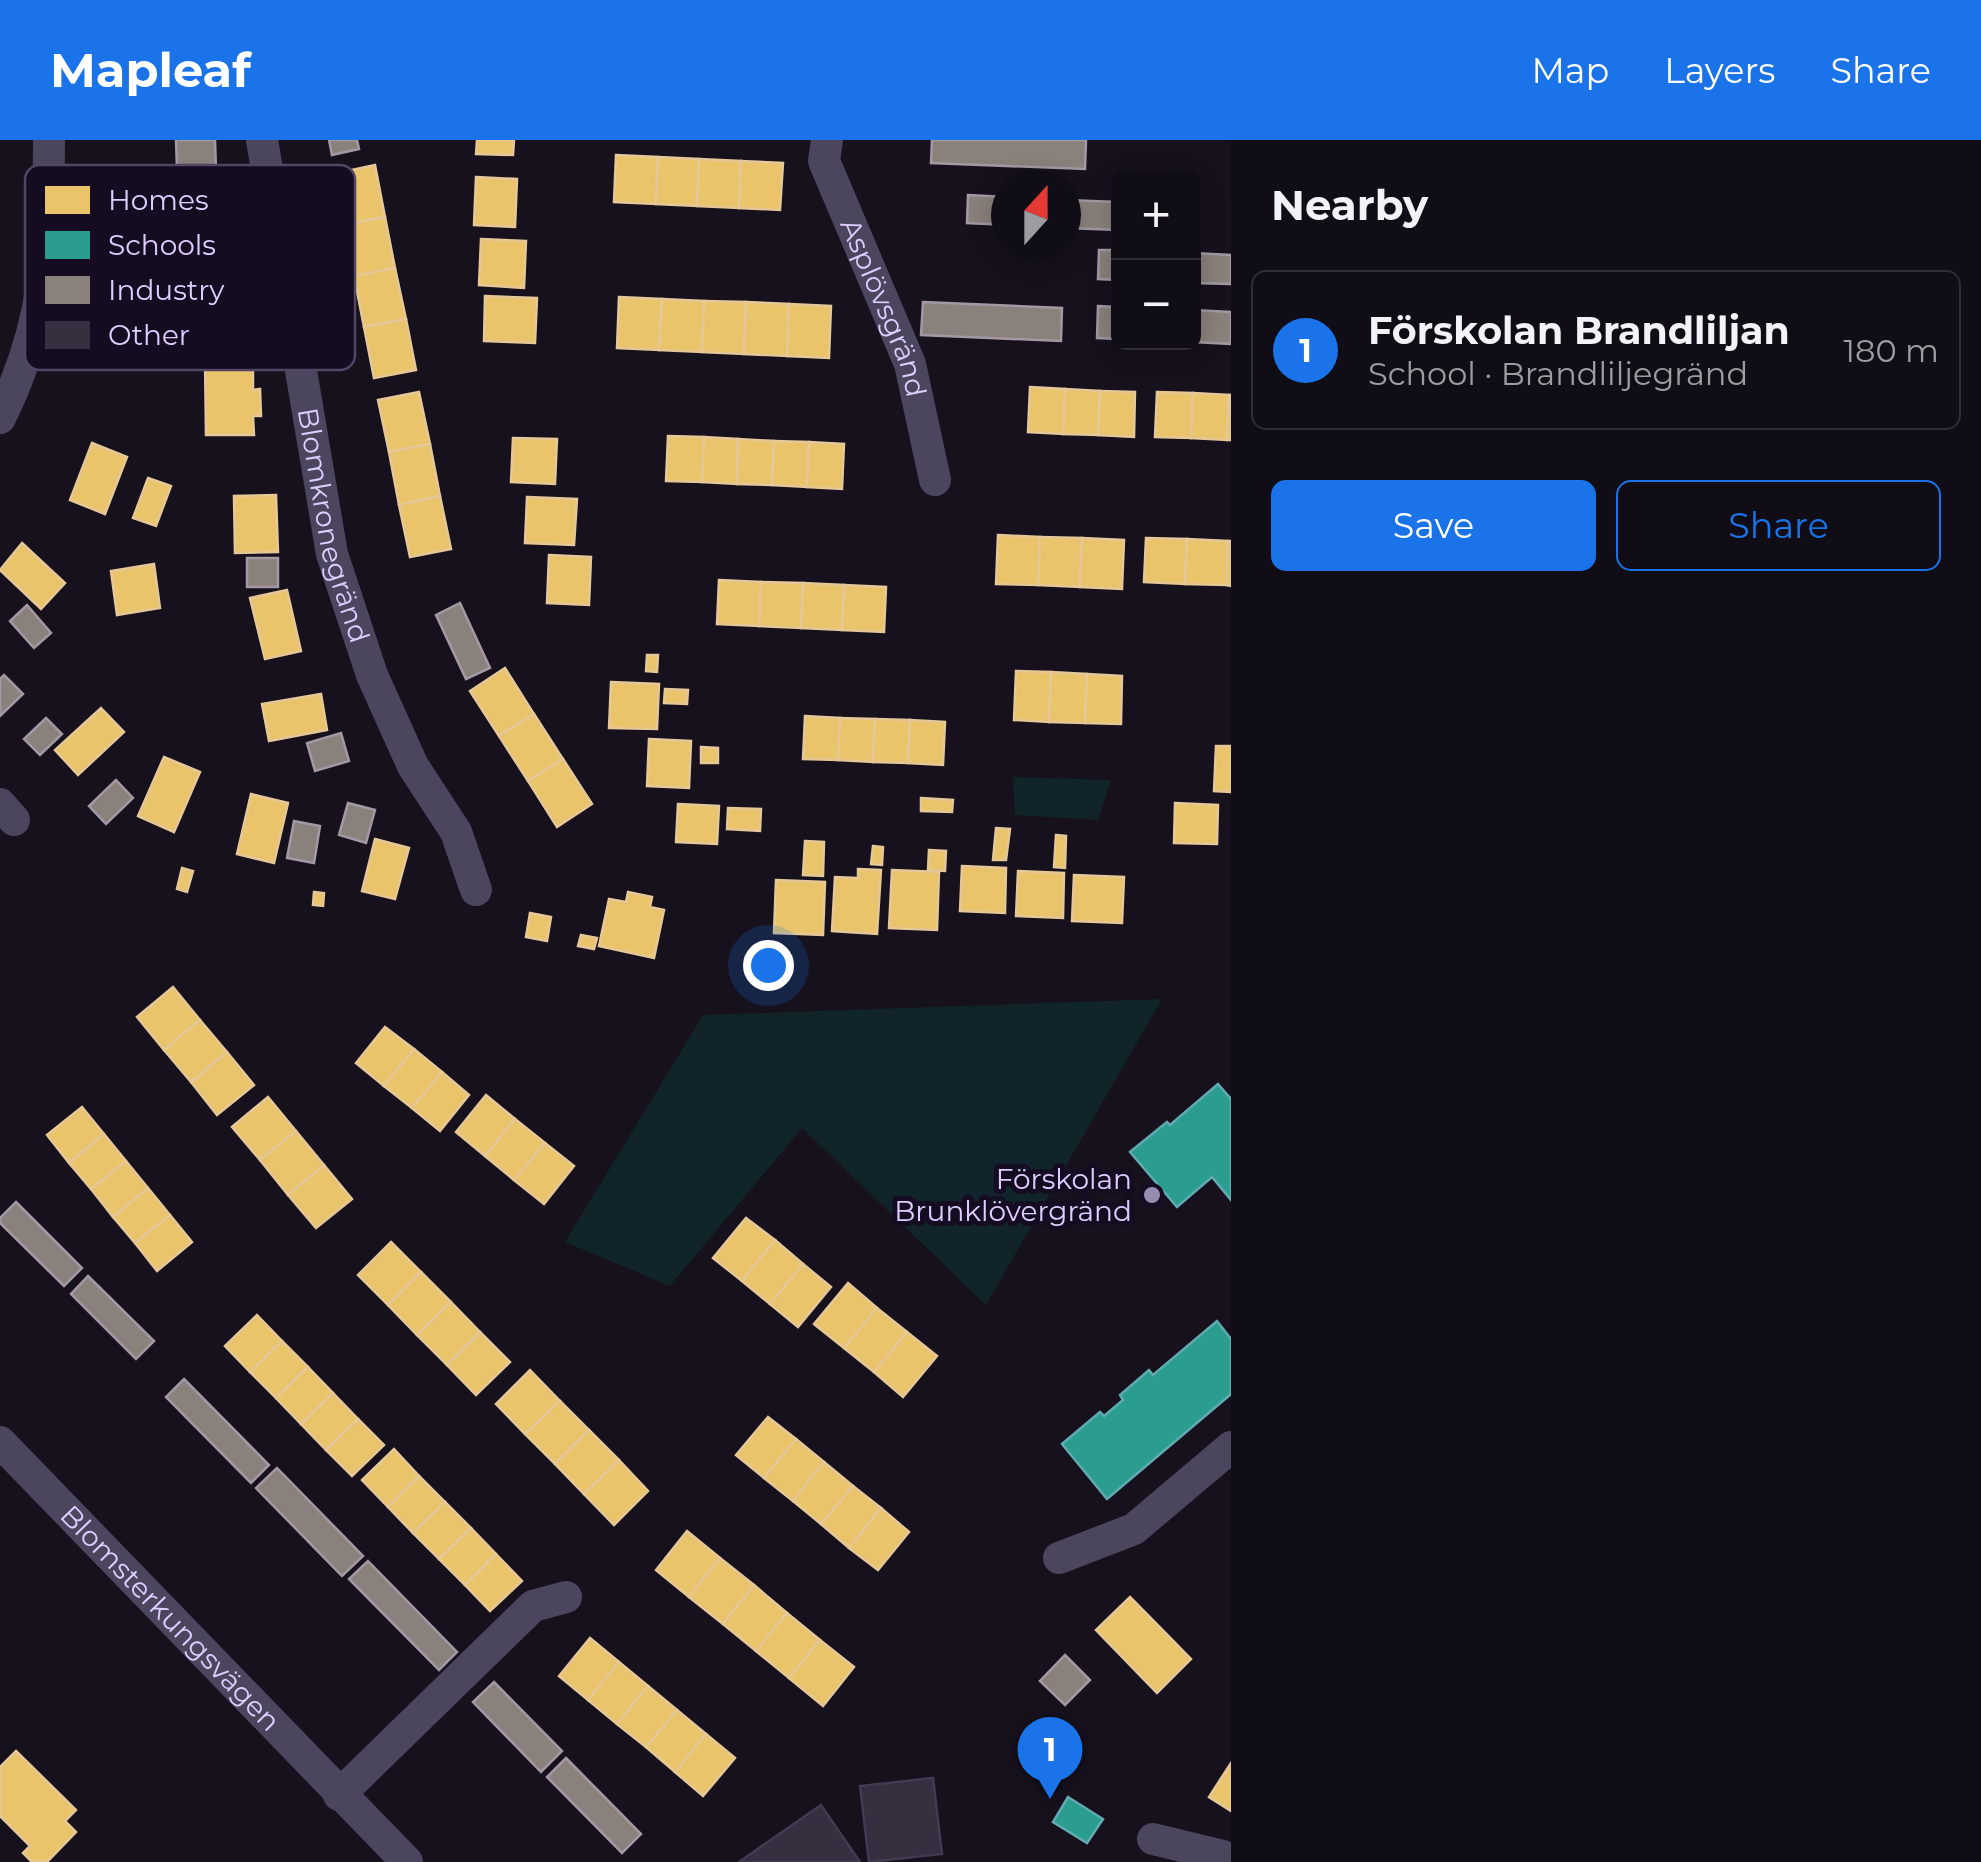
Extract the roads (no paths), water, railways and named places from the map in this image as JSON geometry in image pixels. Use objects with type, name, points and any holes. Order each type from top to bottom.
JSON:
[{"type":"street","points":[[48,165],[49,140]]},
{"type":"street","name":"Blomkronegränd","points":[[262,140],[266,165]]},
{"type":"street","name":"Asplövsgränd","points":[[827,140],[824,161],[910,364],[935,480]]},
{"type":"street","points":[[1,412],[25,354]]},
{"type":"street","name":"Blomkronegränd","points":[[301,370],[332,554],[372,675],[414,766],[456,832],[476,890]]},
{"type":"street","name":"Blomsterkungsvägen","points":[[0,1442],[406,1862]]},
{"type":"street","points":[[1059,1558],[1134,1530],[1231,1446]]},
{"type":"street","points":[[339,1795],[533,1606],[566,1596]]},
{"type":"street","points":[[1153,1840],[1223,1856],[1230,1862]]},
{"type":"place","name":"Förskolan Brunklövergränd","points":[[1152,1195]]},
{"type":"place","name":"Förskolan Brandliljan","points":[[1050,1799]]}]
